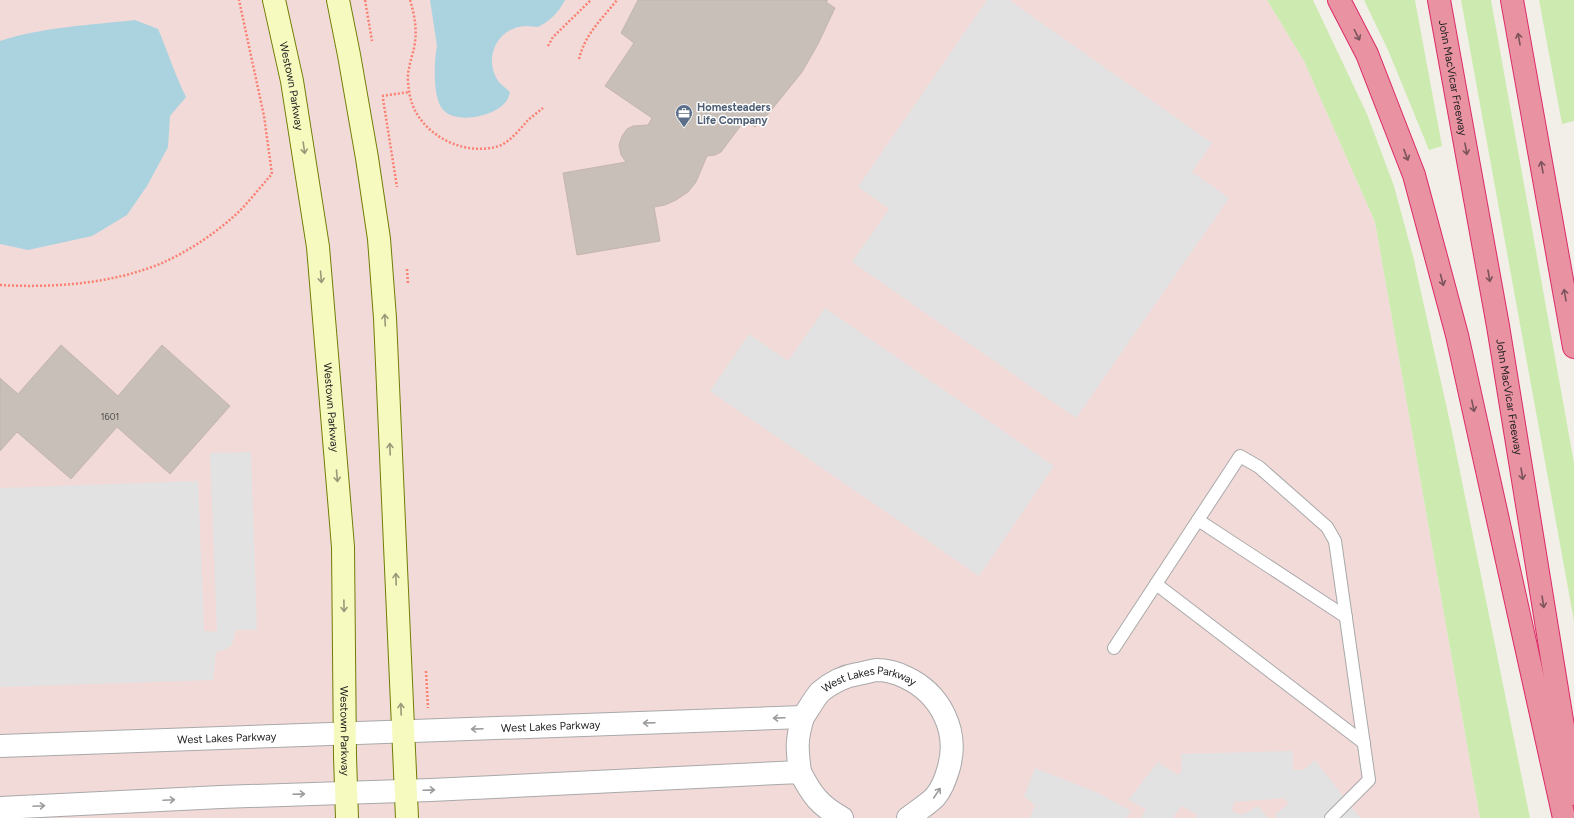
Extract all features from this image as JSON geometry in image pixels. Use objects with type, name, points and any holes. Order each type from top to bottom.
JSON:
[{"type":"highway","points":[[1339,0],[1367,54],[1414,176],[1458,335],[1564,818]]},
{"type":"highway","name":"John MacVicar Freeway","points":[[1439,0],[1498,326],[1574,794]]},
{"type":"highway","points":[[1512,0],[1574,347]]},
{"type":"street","name":"Westown Parkway","points":[[274,0],[292,81],[318,247],[343,547],[347,818]]},
{"type":"street","points":[[338,0],[350,55],[367,158],[379,247],[385,318],[402,732],[407,818]]},
{"type":"street","name":"West Lakes Parkway","points":[[0,746],[803,718],[820,693],[844,676],[876,670],[897,674],[917,683],[930,694],[940,706],[948,722],[952,743],[952,758],[946,779],[935,797],[908,818]]},
{"type":"street","points":[[803,718],[798,735],[797,749],[800,772],[810,792],[827,810],[842,818]]},
{"type":"street","points":[[0,808],[221,797],[406,791],[800,772]]},
{"type":"lane","points":[[1114,648],[1240,456],[1259,467],[1327,527],[1335,541],[1369,780],[1331,818]]},
{"type":"lane","points":[[1198,520],[1346,617]]},
{"type":"lane","points":[[1156,584],[1364,743]]},
{"type":"path","points":[[0,285],[59,286],[90,282],[127,274],[162,263],[214,233],[234,216],[272,174],[264,116],[239,0]]},
{"type":"path","points":[[410,0],[414,16],[416,41],[408,70],[409,92],[414,108],[421,121],[430,130],[450,144],[485,149],[500,145],[519,131],[542,108]]},
{"type":"path","points":[[548,46],[552,37],[591,0]]},
{"type":"path","points":[[579,59],[587,36],[617,0]]},
{"type":"path","points":[[382,96],[409,92]]},
{"type":"path","points":[[428,697],[429,730]]},
{"type":"shaded area","points":[[0,0],[1267,0],[1304,61],[1375,222],[1480,818],[0,818]]},
{"type":"shaded area","points":[[987,0],[1009,0],[1212,143],[1192,172],[1229,198],[1076,418],[852,262],[889,209],[858,187]]},
{"type":"shaded area","points":[[825,308],[1054,466],[979,576],[710,391],[749,334],[788,361]]},
{"type":"shaded area","points":[[251,452],[257,630],[235,630],[231,646],[216,652],[213,680],[0,687],[0,488],[198,481],[204,631],[217,632],[210,453]]},
{"type":"shaded area","points":[[1293,751],[1293,770],[1303,770],[1315,760],[1360,818],[1277,818],[1275,815],[1289,803],[1283,798],[1234,802],[1232,811],[1242,815],[1258,806],[1268,818],[1196,818],[1197,814],[1181,806],[1173,818],[1141,818],[1146,809],[1128,800],[1158,762],[1178,775],[1182,770],[1181,754]]},
{"type":"shaded area","points":[[1035,768],[1098,793],[1131,811],[1126,818],[1030,818],[1035,805],[1024,796]]},
{"type":"green space","points":[[1267,0],[1313,0],[1367,114],[1394,186],[1413,256],[1451,427],[1530,818],[1480,818],[1375,222],[1304,61]]},
{"type":"green space","points":[[1364,0],[1415,0],[1442,146],[1429,150],[1388,50]]},
{"type":"green space","points":[[1461,0],[1491,0],[1574,463],[1574,621]]},
{"type":"green space","points":[[1539,0],[1574,0],[1574,121],[1562,124]]},
{"type":"water","points":[[430,0],[565,0],[554,16],[542,25],[538,27],[526,26],[516,28],[507,32],[500,38],[493,54],[492,63],[498,81],[510,92],[508,98],[502,106],[494,111],[485,115],[464,118],[447,113],[438,101],[435,86],[435,60],[437,46]]},
{"type":"water","points":[[135,20],[158,29],[186,97],[170,116],[168,147],[147,186],[127,215],[92,236],[28,250],[0,244],[0,41],[16,36],[50,30]]},
{"type":"building","name":"Homesteaders Life Company","points":[[638,0],[828,0],[826,2],[835,8],[818,44],[802,72],[769,113],[755,127],[745,120],[721,152],[715,155],[707,156],[696,182],[688,192],[665,205],[654,207],[660,241],[577,255],[563,173],[626,162],[621,155],[619,145],[622,136],[627,129],[633,126],[648,125],[652,118],[605,86],[634,43],[621,33]]},
{"type":"building","points":[[61,345],[118,396],[162,345],[230,406],[170,474],[117,427],[71,479],[17,432],[0,451],[0,378],[18,394]]},
{"type":"place","name":"Homesteaders Life Company","points":[[684,128]]}]
